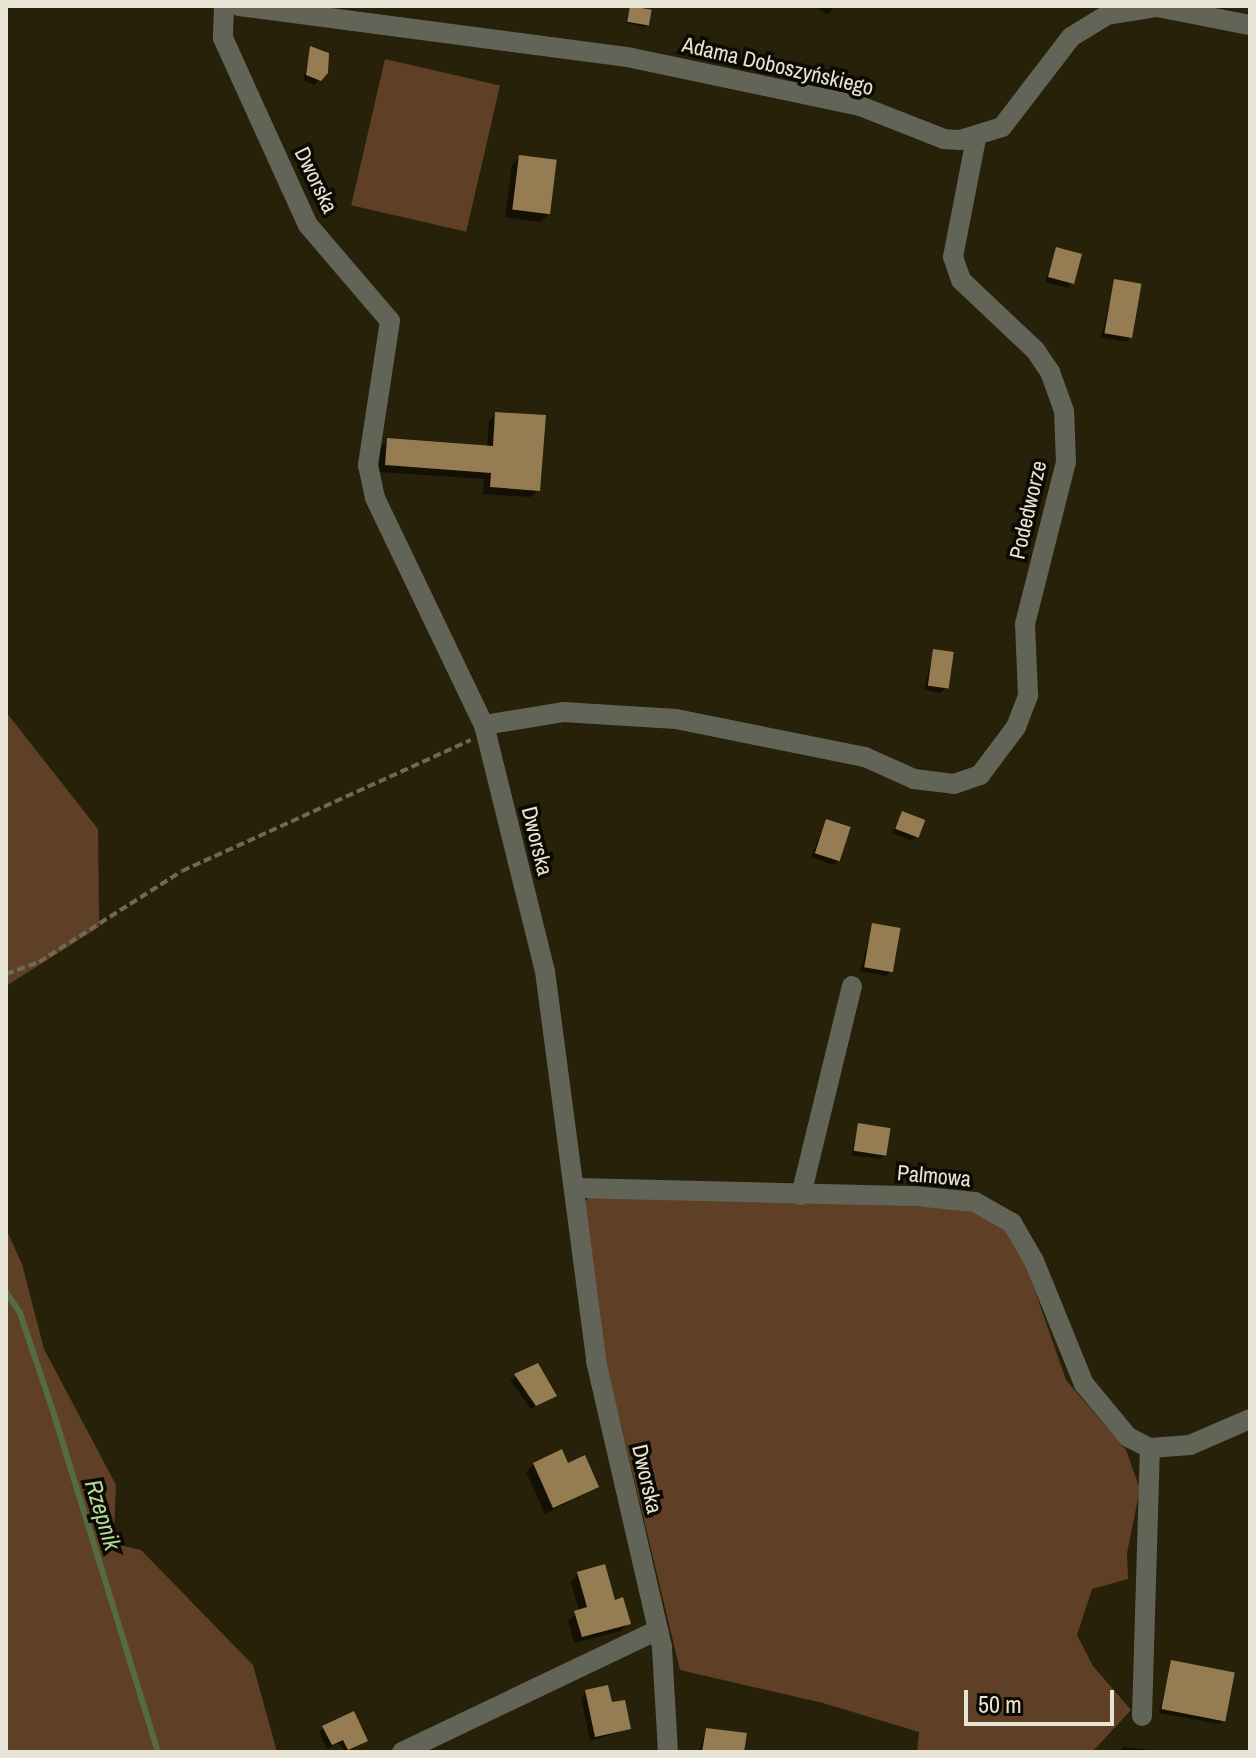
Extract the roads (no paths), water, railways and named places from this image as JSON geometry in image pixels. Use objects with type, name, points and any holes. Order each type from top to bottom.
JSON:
[{"type":"street","name":"Dworska","points":[[224,6],[223,38],[308,225],[390,321],[368,465],[375,498],[485,729],[545,971],[576,1188],[596,1361],[658,1630],[668,1752]]},
{"type":"street","name":"Adama Doboszyńskiego","points":[[239,6],[632,58],[860,106],[944,139],[976,139]]},
{"type":"street","points":[[976,139],[1002,127],[1071,37],[1107,15],[1157,7],[1250,25]]},
{"type":"street","name":"Podedworze","points":[[485,729],[563,712],[676,719],[865,757],[914,779],[954,784],[980,775],[1016,727],[1028,695],[1025,624],[1066,462],[1064,411],[1050,372],[1035,350],[961,280],[953,257],[976,139]]},
{"type":"street","points":[[801,1195],[852,986]]},
{"type":"street","name":"Palmowa","points":[[576,1188],[975,1202],[1012,1223],[1034,1261],[1084,1384],[1128,1437],[1150,1448]]},
{"type":"street","points":[[1142,1716],[1150,1448],[1190,1445],[1250,1419]]},
{"type":"street","points":[[402,1752],[658,1630]]},
{"type":"waterway","name":"Rzepnik","points":[[6,1292],[20,1313],[53,1411],[158,1752]]}]
